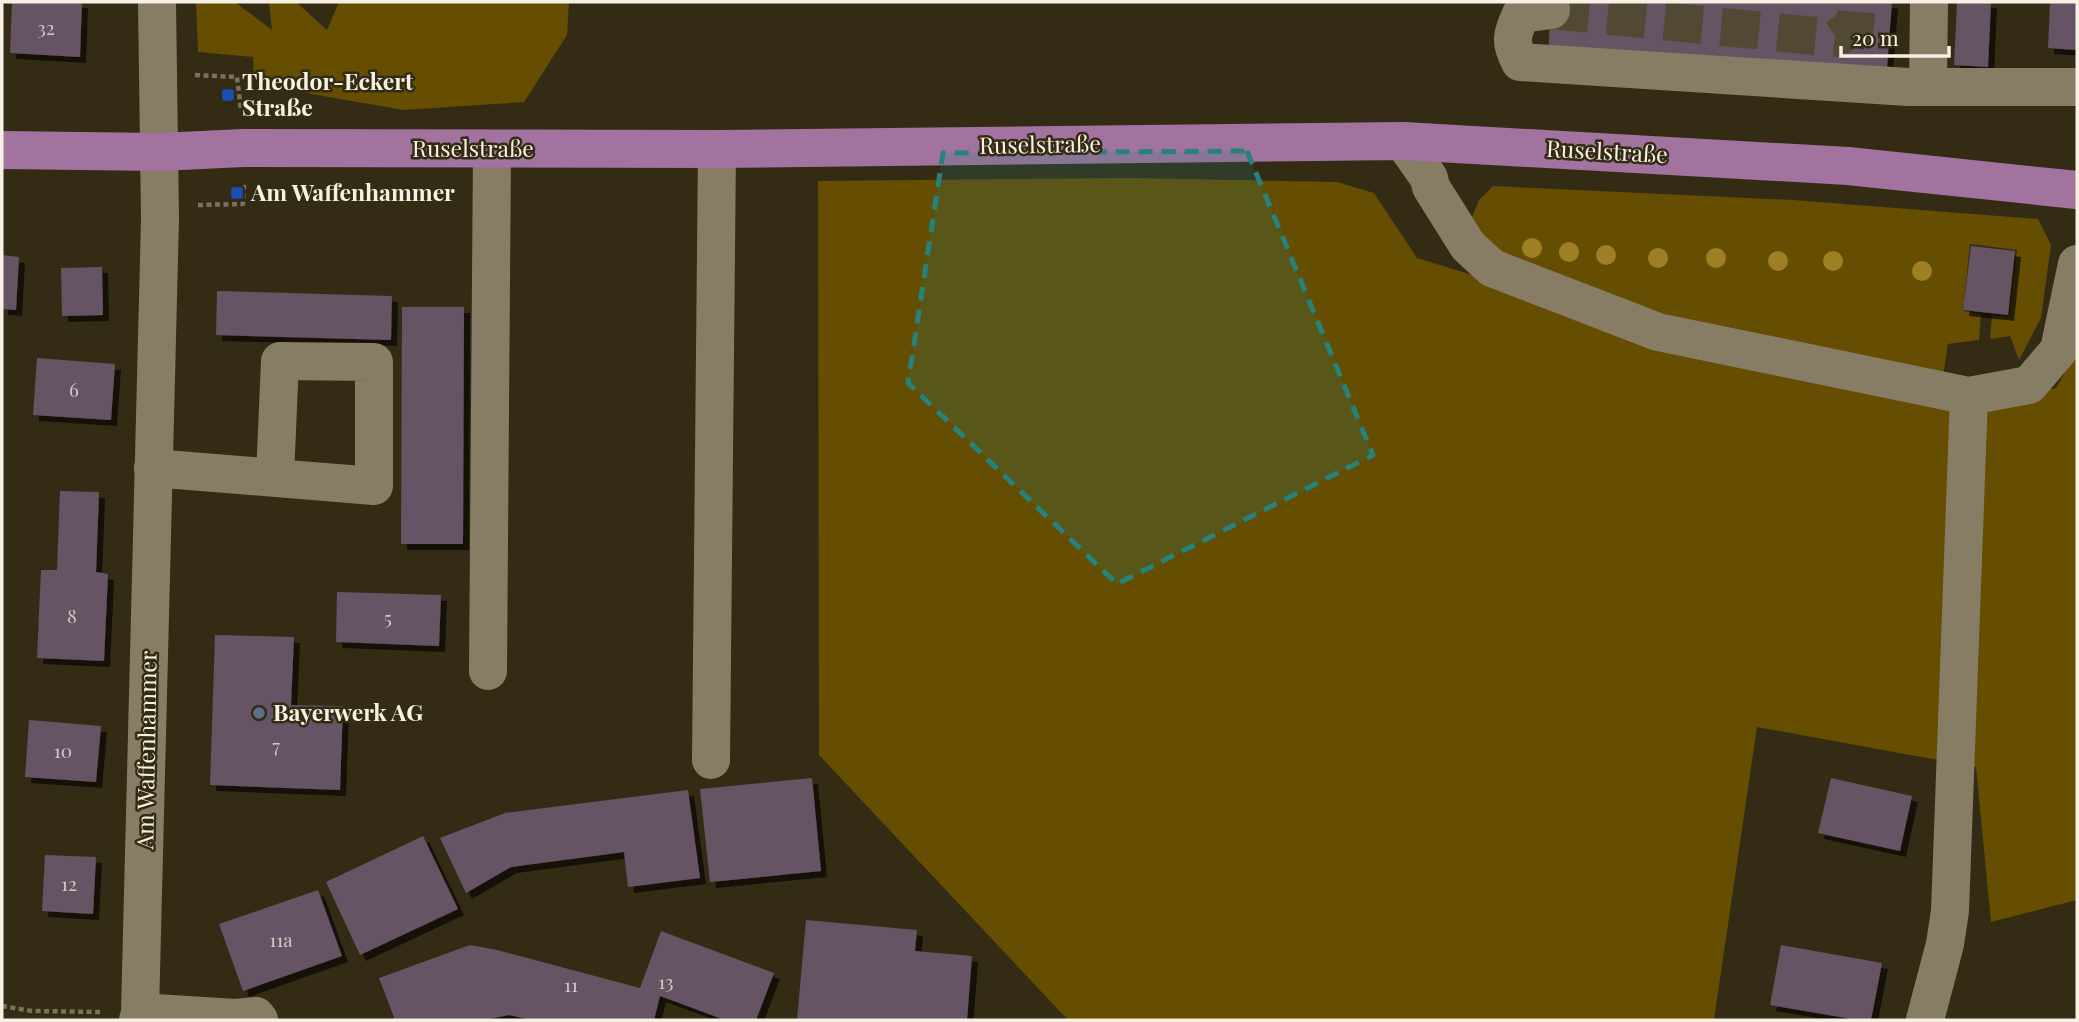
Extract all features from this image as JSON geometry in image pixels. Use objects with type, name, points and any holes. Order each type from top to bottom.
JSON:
[{"type":"main road","name":"Ruselstraße","points":[[2,150],[160,152],[243,148],[717,149],[1403,141],[1847,166],[2077,190]]},
{"type":"street","name":"Am Waffenhammer","points":[[139,1016],[160,152],[157,2]]},
{"type":"street","points":[[1928,85],[1929,2]]},
{"type":"street","points":[[1551,10],[1521,14],[1512,37],[1513,50],[1520,62],[1908,87],[1928,85],[2063,88]]},
{"type":"street","points":[[1403,141],[1429,178],[1468,246],[1492,268],[1658,332],[1969,396],[2029,385],[2059,350],[2077,264]]},
{"type":"street","points":[[488,671],[492,149]]},
{"type":"street","points":[[711,760],[717,149]]},
{"type":"street","points":[[1925,1020],[1945,944],[1950,911],[1969,396]]},
{"type":"street","points":[[153,468],[275,477]]},
{"type":"street","points":[[139,1016],[257,1018]]},
{"type":"path","points":[[194,75],[237,77],[241,110]]},
{"type":"path","points":[[195,205],[243,204],[244,177]]},
{"type":"path","points":[[2,1006],[33,1012],[139,1016]]},
{"type":"highlighted area","points":[[1247,151],[1373,455],[1117,584],[908,383],[943,153]]},
{"type":"shaded area","points":[[196,2],[235,2],[272,30],[269,2],[296,2],[327,30],[339,2],[569,2],[567,35],[524,102],[404,110],[311,94],[254,76],[253,57],[198,52]]},
{"type":"shaded area","points":[[1132,178],[1337,182],[1374,193],[1417,258],[1489,280],[1979,403],[2056,388],[2077,351],[2077,900],[1991,922],[1976,767],[1757,727],[1714,1020],[1068,1020],[819,755],[818,181]]},
{"type":"shaded area","points":[[1493,186],[1793,200],[2038,219],[2051,245],[2041,318],[2019,360],[2010,336],[1990,339],[1992,316],[2009,316],[2017,250],[1970,244],[1963,311],[1981,314],[1979,340],[1948,344],[1942,382],[1846,365],[1548,281],[1490,256],[1469,225],[1479,200]]},
{"type":"building","points":[[12,2],[82,2],[80,57],[10,53]]},
{"type":"building","points":[[1551,2],[1892,2],[1886,81],[1548,56]]},
{"type":"building","points":[[1957,2],[1991,2],[1988,67],[1954,65]]},
{"type":"building","points":[[2050,2],[2077,2],[2077,50],[2048,48]]},
{"type":"building","points":[[1971,246],[2015,251],[2008,315],[1963,310]]},
{"type":"building","points":[[2,255],[19,257],[16,310],[2,309]]},
{"type":"building","points":[[102,267],[103,315],[62,316],[61,268]]},
{"type":"building","points":[[217,291],[392,296],[391,340],[216,335]]},
{"type":"building","points":[[402,307],[464,307],[463,544],[401,544]]},
{"type":"building","points":[[37,358],[115,364],[111,420],[33,415]]},
{"type":"building","points":[[60,491],[99,492],[96,572],[108,574],[104,661],[37,658],[41,570],[57,570]]},
{"type":"building","points":[[337,592],[441,595],[439,646],[336,642]]},
{"type":"building","points":[[215,635],[294,637],[291,705],[343,706],[340,790],[210,785]]},
{"type":"building","points":[[29,720],[101,726],[96,782],[25,777]]},
{"type":"building","points":[[812,778],[821,871],[710,882],[700,789]]},
{"type":"building","points":[[1831,778],[1912,796],[1900,851],[1818,833]]},
{"type":"building","points":[[688,790],[700,878],[628,887],[624,852],[511,867],[466,893],[440,838],[505,813]]},
{"type":"building","points":[[423,836],[458,909],[360,955],[326,882]]},
{"type":"building","points":[[45,855],[96,857],[93,914],[42,911]]},
{"type":"building","points":[[318,890],[342,956],[243,991],[219,924]]},
{"type":"building","points":[[806,920],[917,930],[915,951],[972,956],[967,1020],[797,1020]]},
{"type":"building","points":[[661,931],[774,973],[756,1020],[725,1020],[660,996],[654,1020],[532,1020],[509,1015],[484,1020],[395,1020],[379,978],[470,945],[640,988]]},
{"type":"building","points":[[1781,945],[1882,963],[1871,1020],[1770,1005]]},
{"type":"tunnel","points":[[1551,10],[1836,38],[1855,26],[1857,2]]},
{"type":"place","name":"Theodor-Eckert Straße","points":[[228,95]]},
{"type":"place","name":"Am Waffenhammer","points":[[237,193]]},
{"type":"place","name":"Bayerwerk AG","points":[[259,713]]}]
